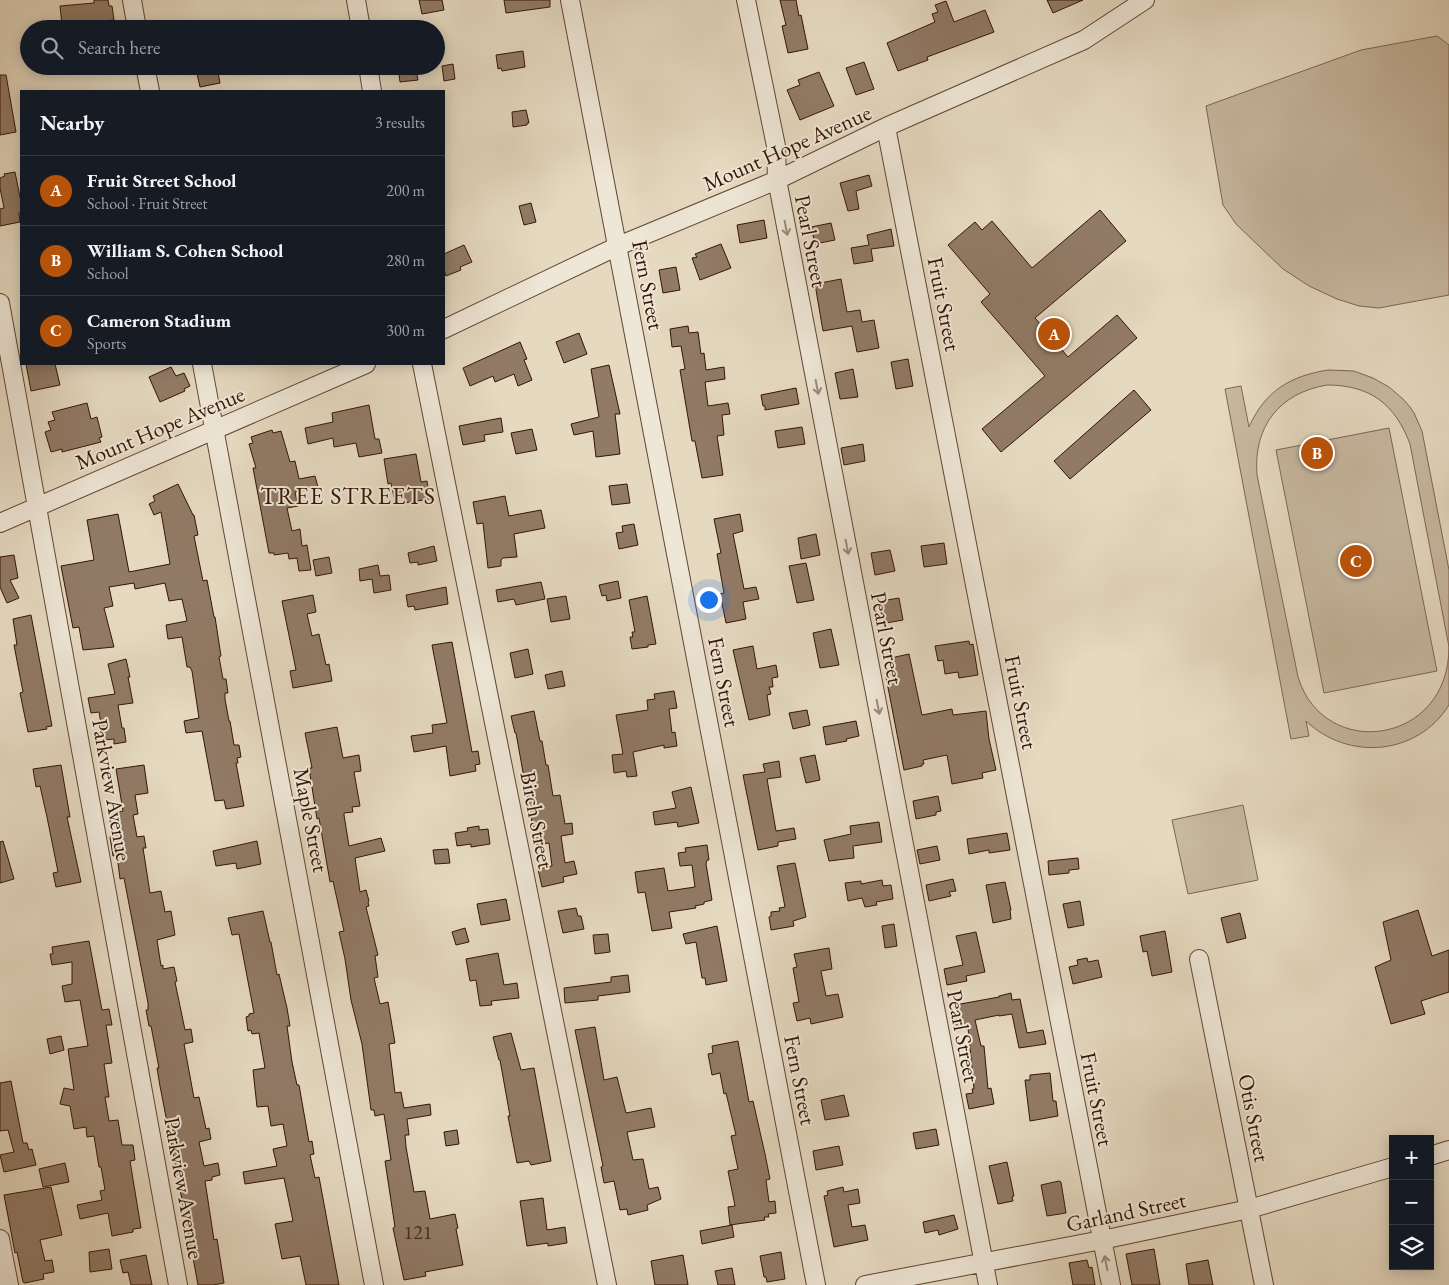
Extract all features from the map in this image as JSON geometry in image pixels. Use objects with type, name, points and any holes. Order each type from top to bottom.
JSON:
[{"type":"street","points":[[132,0],[135,20]]},
{"type":"street","points":[[356,0],[359,20]]},
{"type":"street","name":"Fern Street","points":[[570,0],[816,1285]]},
{"type":"street","name":"Pearl Street","points":[[746,0],[776,146],[777,180],[988,1285]]},
{"type":"street","name":"Mount Hope Avenue","points":[[445,329],[618,246],[777,180],[886,127],[1084,40],[1144,0]]},
{"type":"street","points":[[147,75],[150,90]]},
{"type":"street","points":[[369,75],[372,90]]},
{"type":"street","name":"Fruit Street","points":[[886,127],[1111,1285]]},
{"type":"street","name":"Parkview Avenue","points":[[0,303],[178,1285]]},
{"type":"street","name":"Maple Street","points":[[202,365],[374,1285]]},
{"type":"street","name":"Mount Hope Avenue","points":[[0,523],[364,365]]},
{"type":"street","name":"Birch Street","points":[[422,365],[607,1285]]},
{"type":"street","name":"Otis Street","points":[[1199,959],[1264,1285]]},
{"type":"street","points":[[1434,1155],[1449,1150]]},
{"type":"street","name":"Garland Street","points":[[865,1285],[1102,1240],[1249,1209],[1389,1168]]},
{"type":"street","points":[[0,1239],[9,1285]]},
{"type":"shaded area","points":[[1437,36],[1449,45],[1449,295],[1379,308],[1359,306],[1337,299],[1309,286],[1283,269],[1236,224],[1223,205],[1206,106],[1361,50]]},
{"type":"shaded area","points":[[1328,370],[1354,371],[1373,378],[1389,387],[1403,399],[1414,413],[1422,431],[1449,570],[1449,647],[1449,705],[1435,722],[1419,735],[1401,743],[1381,747],[1361,747],[1342,743],[1323,734],[1306,721],[1309,736],[1291,739],[1225,389],[1241,386],[1249,427],[1255,414],[1280,387],[1302,376]],"holes":[[[1327,385],[1356,389],[1379,399],[1397,418],[1404,430],[1410,444],[1449,647],[1444,680],[1429,705],[1408,722],[1383,731],[1357,731],[1333,722],[1312,704],[1298,677],[1257,475],[1257,458],[1265,428],[1272,415],[1295,396],[1310,389]]]},
{"type":"shaded area","points":[[1389,428],[1437,671],[1324,693],[1276,450]]},
{"type":"shaded area","points":[[1243,805],[1258,880],[1188,894],[1172,820]]},
{"type":"building","points":[[94,0],[108,0],[109,6],[112,6],[114,20],[61,20],[60,6],[94,3]]},
{"type":"building","points":[[419,0],[442,0],[444,10],[422,14]]},
{"type":"building","points":[[504,0],[550,0],[550,7],[506,13]]},
{"type":"building","points":[[780,0],[796,0],[808,49],[788,53],[782,26],[786,25]]},
{"type":"building","points":[[1047,0],[1083,0],[1053,13]]},
{"type":"building","points":[[946,1],[954,22],[985,10],[994,32],[927,57],[928,60],[898,71],[887,43],[935,22],[932,14],[938,12],[935,5]]},
{"type":"building","points":[[523,51],[525,67],[502,71],[501,68],[498,69],[496,55]]},
{"type":"building","points":[[864,62],[874,89],[856,95],[846,68]]},
{"type":"building","points":[[453,64],[455,79],[444,81],[445,65]]},
{"type":"building","points":[[819,72],[834,106],[800,120],[787,90],[800,85],[798,80]]},
{"type":"building","points":[[0,75],[6,75],[16,132],[0,135]]},
{"type":"building","points":[[197,75],[219,75],[220,83],[200,87]]},
{"type":"building","points":[[399,75],[417,75],[418,80],[400,82]]},
{"type":"building","points":[[526,110],[529,123],[513,127],[512,112]]},
{"type":"building","points":[[15,172],[20,197],[20,222],[0,226],[0,209],[4,208],[0,178],[5,176],[4,174]]},
{"type":"building","points":[[869,175],[872,186],[856,191],[859,209],[848,211],[840,183]]},
{"type":"building","points":[[531,203],[536,222],[524,225],[519,206]]},
{"type":"building","points":[[1100,210],[1126,241],[1035,318],[1068,357],[1117,315],[1137,338],[1001,452],[982,429],[1045,376],[981,302],[990,294],[948,245],[975,222],[982,230],[992,221],[1032,268]]},
{"type":"building","points":[[764,220],[767,238],[740,243],[737,225]]},
{"type":"building","points":[[831,223],[835,240],[815,244],[811,227]]},
{"type":"building","points":[[891,229],[894,246],[871,249],[873,261],[854,264],[851,248],[869,245],[867,235]]},
{"type":"building","points":[[721,244],[731,268],[700,280],[692,258],[697,257],[695,254]]},
{"type":"building","points":[[464,245],[472,262],[460,267],[461,270],[446,276],[445,254]]},
{"type":"building","points":[[676,267],[680,290],[663,293],[659,270]]},
{"type":"building","points":[[841,279],[847,312],[860,310],[862,322],[874,320],[879,348],[857,352],[852,326],[823,331],[815,284]]},
{"type":"building","points":[[688,326],[689,333],[698,332],[701,354],[704,353],[706,370],[724,367],[725,379],[705,382],[708,406],[728,403],[730,414],[722,415],[724,435],[717,436],[723,475],[702,478],[695,441],[692,441],[680,370],[685,369],[681,346],[672,347],[670,329]]},
{"type":"building","points":[[579,333],[587,354],[564,363],[556,342]]},
{"type":"building","points":[[520,342],[527,359],[524,360],[532,380],[518,386],[514,374],[495,382],[493,376],[470,386],[463,368]]},
{"type":"building","points":[[908,359],[913,386],[896,389],[891,362]]},
{"type":"building","points":[[26,365],[55,365],[60,385],[31,391]]},
{"type":"building","points":[[609,365],[620,414],[615,414],[620,454],[596,457],[593,431],[574,435],[571,424],[599,417],[591,369]]},
{"type":"building","points":[[171,367],[176,376],[184,373],[190,386],[184,389],[185,391],[160,402],[149,377]]},
{"type":"building","points":[[853,369],[858,397],[840,399],[835,373]]},
{"type":"building","points":[[796,388],[799,404],[765,410],[761,395]]},
{"type":"building","points":[[1134,390],[1151,410],[1070,479],[1054,461]]},
{"type":"building","points":[[87,403],[91,419],[97,417],[102,437],[99,438],[101,442],[62,452],[62,449],[51,452],[45,432],[51,430],[48,422],[55,420],[52,412]]},
{"type":"building","points":[[369,405],[375,439],[379,439],[382,453],[359,457],[356,443],[334,447],[333,438],[308,444],[305,428],[333,422],[332,413]]},
{"type":"building","points":[[501,418],[503,432],[484,435],[485,441],[463,445],[459,426]]},
{"type":"building","points":[[802,427],[805,444],[778,448],[775,431]]},
{"type":"building","points":[[532,429],[537,450],[516,454],[511,433]]},
{"type":"building","points":[[272,430],[273,433],[281,431],[290,462],[295,461],[299,479],[315,476],[318,487],[295,492],[298,506],[287,508],[292,531],[300,529],[302,546],[307,545],[311,570],[299,571],[297,558],[289,559],[288,553],[274,555],[274,553],[269,553],[253,468],[256,468],[249,444],[253,443],[251,437]]},
{"type":"building","points":[[863,444],[865,461],[844,465],[841,448]]},
{"type":"building","points":[[416,454],[421,482],[427,481],[430,499],[404,503],[403,496],[394,497],[391,483],[388,484],[384,459]]},
{"type":"building","points":[[178,484],[194,515],[198,535],[194,536],[203,581],[207,580],[215,617],[221,656],[219,657],[228,693],[225,693],[225,699],[229,721],[234,745],[239,745],[241,757],[237,758],[238,763],[236,763],[244,806],[226,809],[224,800],[215,801],[202,731],[186,733],[184,721],[199,718],[192,671],[190,667],[187,667],[182,637],[168,639],[166,625],[187,621],[182,599],[169,601],[165,583],[135,589],[134,583],[109,587],[113,606],[104,608],[114,647],[83,650],[79,627],[73,628],[61,566],[94,560],[87,520],[118,514],[129,572],[170,564],[161,512],[154,515],[149,504],[155,501],[153,496]]},
{"type":"building","points":[[627,484],[630,503],[612,505],[609,486]]},
{"type":"building","points":[[505,496],[509,516],[541,510],[545,528],[514,534],[517,557],[503,558],[501,566],[488,568],[483,523],[477,524],[473,502]]},
{"type":"building","points":[[740,514],[743,531],[733,534],[744,589],[756,587],[759,599],[743,602],[746,619],[726,623],[720,594],[724,593],[717,554],[721,553],[714,519]]},
{"type":"building","points":[[634,524],[638,545],[619,549],[616,533],[623,532],[622,526]]},
{"type":"building","points":[[816,534],[820,555],[801,559],[798,538]]},
{"type":"building","points":[[944,543],[947,564],[924,567],[921,546]]},
{"type":"building","points":[[434,546],[437,561],[418,565],[418,562],[410,563],[408,553]]},
{"type":"building","points":[[890,550],[895,571],[875,575],[871,553]]},
{"type":"building","points":[[14,555],[18,578],[10,580],[19,598],[7,603],[0,587],[0,557]]},
{"type":"building","points":[[329,557],[332,573],[316,576],[313,560]]},
{"type":"building","points":[[806,563],[814,600],[797,603],[789,566]]},
{"type":"building","points":[[378,565],[380,576],[389,575],[391,590],[374,593],[372,579],[360,581],[359,569]]},
{"type":"building","points":[[618,581],[621,598],[607,601],[606,595],[602,596],[599,585]]},
{"type":"building","points":[[541,582],[545,599],[516,605],[514,599],[498,602],[496,590]]},
{"type":"building","points":[[446,587],[448,604],[415,610],[414,606],[408,607],[406,595]]},
{"type":"building","points":[[313,595],[316,612],[307,614],[312,636],[319,634],[326,665],[329,664],[332,681],[293,688],[290,671],[296,670],[282,601]]},
{"type":"building","points":[[566,596],[570,619],[551,622],[547,599]]},
{"type":"building","points":[[647,596],[656,644],[632,649],[630,637],[633,637],[632,632],[635,632],[629,600]]},
{"type":"building","points":[[899,598],[903,620],[886,623],[881,601]]},
{"type":"building","points":[[31,615],[52,726],[46,727],[47,729],[28,732],[20,693],[23,692],[14,645],[17,645],[13,619]]},
{"type":"building","points":[[831,629],[839,665],[820,668],[813,633]]},
{"type":"building","points":[[969,641],[970,645],[973,644],[978,675],[959,678],[958,672],[945,674],[943,660],[938,661],[935,646]]},
{"type":"building","points":[[452,642],[472,752],[478,751],[480,764],[475,765],[476,771],[450,776],[446,746],[414,752],[411,736],[433,733],[432,725],[447,723],[432,645]]},
{"type":"building","points":[[753,646],[757,669],[776,665],[778,677],[772,678],[773,687],[769,687],[771,694],[767,695],[770,715],[749,720],[733,650]]},
{"type":"building","points":[[528,649],[533,674],[515,678],[510,653]]},
{"type":"building","points":[[909,654],[922,715],[952,709],[953,715],[986,711],[989,739],[996,770],[982,773],[983,778],[952,784],[947,755],[923,760],[924,764],[922,766],[904,770],[885,672],[894,670],[891,658]]},
{"type":"building","points":[[126,659],[133,703],[118,705],[126,742],[114,744],[114,739],[104,740],[99,712],[91,713],[88,698],[115,694],[108,664]]},
{"type":"building","points":[[562,671],[565,686],[548,689],[545,675]]},
{"type":"building","points":[[674,691],[677,708],[669,709],[672,733],[675,732],[677,746],[664,748],[664,745],[633,752],[637,776],[627,777],[626,771],[614,773],[612,755],[623,754],[616,715],[648,710],[647,700],[655,699],[654,694]]},
{"type":"building","points":[[807,710],[810,725],[793,729],[789,713]]},
{"type":"building","points":[[534,711],[546,765],[548,765],[553,796],[560,795],[565,824],[572,823],[573,834],[561,836],[565,863],[574,861],[577,874],[563,877],[564,882],[542,887],[538,869],[552,866],[549,843],[536,845],[516,733],[511,716]]},
{"type":"building","points":[[856,721],[859,736],[846,739],[847,741],[826,745],[823,727]]},
{"type":"building","points":[[337,727],[343,758],[359,755],[361,771],[354,772],[360,806],[352,807],[353,812],[344,813],[349,846],[381,838],[385,851],[355,858],[360,892],[366,890],[369,901],[369,906],[366,907],[378,955],[375,956],[378,977],[374,978],[380,1004],[388,1002],[395,1043],[389,1044],[395,1093],[401,1092],[404,1108],[430,1104],[431,1115],[407,1119],[409,1135],[405,1135],[406,1147],[414,1192],[425,1191],[430,1219],[455,1214],[463,1265],[425,1272],[426,1276],[404,1280],[393,1228],[395,1227],[385,1161],[391,1160],[384,1114],[375,1116],[374,1110],[371,1110],[362,1044],[351,1000],[339,932],[344,931],[333,881],[330,882],[309,768],[312,768],[305,733]]},
{"type":"building","points":[[815,755],[820,780],[806,783],[800,758]]},
{"type":"building","points":[[779,761],[781,777],[767,779],[776,831],[794,828],[796,839],[778,842],[778,846],[758,850],[743,775],[765,772],[763,764]]},
{"type":"building","points":[[61,765],[70,817],[67,817],[81,882],[56,887],[53,873],[58,872],[40,786],[36,787],[33,769]]},
{"type":"building","points":[[144,765],[148,793],[135,795],[138,814],[133,815],[137,837],[144,836],[146,848],[143,848],[150,893],[161,891],[165,912],[171,911],[175,935],[157,940],[161,966],[163,965],[163,969],[174,967],[177,981],[175,982],[185,1030],[191,1029],[193,1042],[184,1044],[194,1098],[199,1097],[206,1129],[209,1128],[211,1139],[199,1142],[204,1166],[218,1163],[220,1175],[212,1177],[212,1180],[205,1181],[214,1240],[217,1239],[224,1283],[213,1285],[198,1285],[192,1252],[190,1252],[188,1242],[190,1241],[160,1086],[157,1068],[159,1068],[146,1010],[148,1010],[148,1003],[124,878],[120,879],[117,855],[113,856],[110,837],[113,836],[109,815],[123,811],[116,769]]},
{"type":"building","points":[[691,787],[699,823],[678,827],[677,822],[655,825],[653,812],[676,808],[672,792]]},
{"type":"building","points":[[938,796],[941,811],[936,812],[936,815],[916,819],[913,801]]},
{"type":"building","points":[[879,822],[882,842],[853,846],[854,858],[829,861],[824,840],[851,834],[850,826]]},
{"type":"building","points":[[479,826],[479,830],[488,829],[490,844],[471,847],[471,844],[457,846],[455,833],[468,831],[467,828]]},
{"type":"building","points":[[1007,833],[1010,850],[989,853],[989,850],[969,854],[967,839]]},
{"type":"building","points":[[3,841],[14,879],[0,883],[0,842]]},
{"type":"building","points":[[257,841],[261,864],[237,869],[236,863],[216,866],[213,851]]},
{"type":"building","points":[[707,845],[709,860],[707,860],[706,864],[712,900],[695,906],[696,908],[669,912],[672,928],[652,931],[645,892],[638,893],[635,872],[664,868],[668,891],[695,887],[692,865],[680,866],[678,853],[686,852],[685,848]]},
{"type":"building","points":[[937,846],[940,860],[920,864],[917,850]]},
{"type":"building","points":[[448,849],[450,863],[435,864],[433,850]]},
{"type":"building","points":[[1078,858],[1079,869],[1069,870],[1069,873],[1049,875],[1048,861]]},
{"type":"building","points":[[795,863],[806,917],[793,921],[794,926],[771,930],[769,917],[771,912],[780,911],[779,908],[785,907],[777,866]]},
{"type":"building","points":[[953,879],[956,891],[949,892],[951,896],[929,901],[926,885]]},
{"type":"building","points":[[882,880],[883,886],[891,885],[893,899],[876,902],[877,905],[865,907],[862,898],[848,901],[845,883],[861,881],[861,884]]},
{"type":"building","points":[[1005,882],[1011,919],[993,923],[986,885]]},
{"type":"building","points":[[506,899],[510,920],[481,925],[477,904]]},
{"type":"building","points":[[1080,901],[1084,925],[1068,928],[1063,904]]},
{"type":"building","points":[[576,908],[578,916],[581,916],[584,929],[563,933],[558,911]]},
{"type":"building","points":[[1418,910],[1432,956],[1449,950],[1449,992],[1421,1001],[1425,1014],[1391,1024],[1375,967],[1391,960],[1383,922]]},
{"type":"building","points":[[263,911],[277,975],[279,974],[287,1008],[290,1026],[287,1026],[292,1062],[297,1085],[299,1085],[309,1142],[312,1141],[314,1154],[310,1155],[315,1178],[319,1177],[339,1285],[306,1285],[300,1256],[282,1259],[275,1224],[293,1221],[284,1178],[245,1184],[243,1172],[277,1166],[273,1149],[287,1146],[283,1124],[271,1126],[268,1106],[257,1107],[253,1070],[265,1068],[259,1033],[252,1034],[251,1030],[248,1031],[246,1017],[254,1013],[239,934],[232,935],[228,918]]},
{"type":"building","points":[[1240,913],[1246,938],[1227,943],[1221,918]]},
{"type":"building","points":[[894,924],[897,946],[885,948],[882,926]]},
{"type":"building","points":[[717,926],[727,981],[706,985],[705,978],[702,978],[696,942],[686,944],[683,934]]},
{"type":"building","points":[[465,928],[469,942],[456,945],[452,932]]},
{"type":"building","points":[[1165,931],[1172,972],[1152,976],[1147,951],[1143,952],[1140,936]]},
{"type":"building","points":[[976,932],[985,972],[966,976],[967,981],[947,985],[944,969],[963,965],[956,936]]},
{"type":"building","points":[[608,934],[610,952],[595,954],[593,935]]},
{"type":"building","points":[[89,941],[102,1010],[109,1009],[112,1025],[106,1025],[112,1063],[104,1064],[109,1097],[105,1097],[109,1121],[118,1120],[122,1145],[133,1145],[135,1160],[130,1161],[141,1228],[133,1229],[133,1232],[112,1236],[108,1213],[80,1219],[77,1205],[102,1200],[100,1191],[105,1190],[101,1167],[99,1167],[94,1136],[87,1137],[86,1127],[74,1129],[70,1106],[60,1104],[64,1088],[74,1090],[68,1049],[88,1046],[80,1000],[65,1002],[62,986],[72,984],[72,962],[52,965],[50,954],[53,954],[52,947]]},
{"type":"building","points":[[829,948],[832,969],[821,971],[826,996],[838,994],[843,1017],[811,1024],[810,1018],[797,1021],[793,1003],[799,1002],[793,968],[797,967],[794,954]]},
{"type":"building","points":[[498,953],[504,985],[517,983],[519,998],[491,1001],[492,1005],[480,1006],[476,980],[470,981],[466,959]]},
{"type":"building","points":[[1087,958],[1088,962],[1098,960],[1102,977],[1073,984],[1069,967],[1078,965],[1077,960]]},
{"type":"building","points":[[628,975],[630,992],[598,996],[598,1000],[565,1003],[564,988],[611,982],[611,977]]},
{"type":"building","points":[[1011,993],[1012,1000],[1020,999],[1027,1033],[1043,1030],[1046,1044],[1019,1048],[1012,1014],[975,1020],[981,1046],[984,1046],[988,1089],[991,1088],[994,1104],[969,1109],[966,1094],[973,1093],[972,1089],[974,1089],[968,1028],[956,1031],[951,1014],[957,1013],[955,1005]]},
{"type":"building","points":[[595,1027],[604,1080],[617,1077],[626,1113],[651,1108],[655,1127],[627,1132],[633,1160],[643,1159],[649,1189],[658,1187],[661,1199],[647,1205],[648,1210],[628,1215],[627,1209],[620,1210],[614,1181],[604,1183],[601,1167],[603,1166],[575,1030]]},
{"type":"building","points":[[511,1033],[521,1070],[534,1068],[551,1161],[531,1165],[529,1161],[517,1163],[500,1060],[493,1037]]},
{"type":"building","points":[[61,1036],[64,1050],[50,1054],[47,1039]]},
{"type":"building","points":[[738,1041],[749,1102],[753,1101],[770,1179],[766,1180],[769,1202],[775,1201],[776,1213],[768,1214],[769,1217],[764,1217],[765,1220],[730,1225],[728,1207],[735,1206],[728,1171],[738,1169],[731,1136],[736,1135],[720,1073],[712,1075],[708,1054],[713,1053],[712,1046]]},
{"type":"building","points":[[1050,1073],[1053,1101],[1056,1101],[1058,1116],[1030,1121],[1025,1080],[1030,1080],[1030,1075]]},
{"type":"building","points":[[11,1081],[23,1143],[27,1143],[29,1150],[32,1149],[36,1165],[4,1172],[0,1155],[14,1152],[8,1130],[0,1131],[0,1083]]},
{"type":"building","points":[[844,1095],[849,1116],[825,1120],[821,1100]]},
{"type":"building","points":[[936,1129],[939,1145],[916,1149],[913,1133]]},
{"type":"building","points":[[457,1130],[459,1144],[446,1146],[444,1132]]},
{"type":"building","points":[[839,1146],[843,1165],[816,1170],[813,1151]]},
{"type":"building","points":[[1007,1162],[1014,1196],[1012,1197],[1013,1201],[998,1204],[989,1166]]},
{"type":"building","points":[[65,1163],[69,1182],[43,1187],[39,1169]]},
{"type":"building","points":[[1061,1182],[1066,1213],[1047,1216],[1041,1185]]},
{"type":"building","points":[[51,1187],[62,1235],[40,1240],[45,1261],[52,1260],[54,1272],[43,1274],[44,1279],[25,1283],[23,1282],[17,1252],[15,1253],[4,1195]]},
{"type":"building","points":[[843,1187],[844,1192],[858,1189],[860,1203],[848,1205],[852,1227],[865,1225],[868,1240],[834,1247],[824,1196],[828,1195],[827,1191]]},
{"type":"building","points":[[543,1198],[547,1230],[565,1227],[567,1243],[548,1246],[548,1243],[527,1246],[520,1201]]},
{"type":"building","points":[[954,1215],[958,1229],[939,1235],[938,1230],[925,1233],[923,1222]]},
{"type":"building","points":[[732,1225],[734,1237],[702,1244],[700,1231]]},
{"type":"building","points":[[109,1249],[112,1269],[90,1272],[89,1252]]},
{"type":"building","points":[[1154,1249],[1160,1285],[1132,1285],[1126,1254]]},
{"type":"building","points":[[781,1252],[785,1279],[767,1282],[766,1277],[764,1277],[760,1256]]},
{"type":"building","points":[[146,1255],[152,1285],[131,1285],[128,1272],[123,1273],[120,1260]]},
{"type":"building","points":[[683,1255],[688,1285],[655,1285],[651,1261]]},
{"type":"building","points":[[1087,1260],[1089,1268],[1092,1267],[1095,1285],[1073,1285],[1069,1263]]},
{"type":"building","points":[[1208,1260],[1213,1285],[1189,1285],[1186,1264]]},
{"type":"building","points":[[732,1268],[735,1285],[718,1285],[715,1271]]},
{"type":"place","name":"Fruit Street School","points":[[1054,334]]},
{"type":"place","name":"William S. Cohen School","points":[[1317,453]]},
{"type":"place","name":"Cameron Stadium","points":[[1356,561]]},
{"type":"district","name":"TREE STREETS","points":[[348,495]]}]
